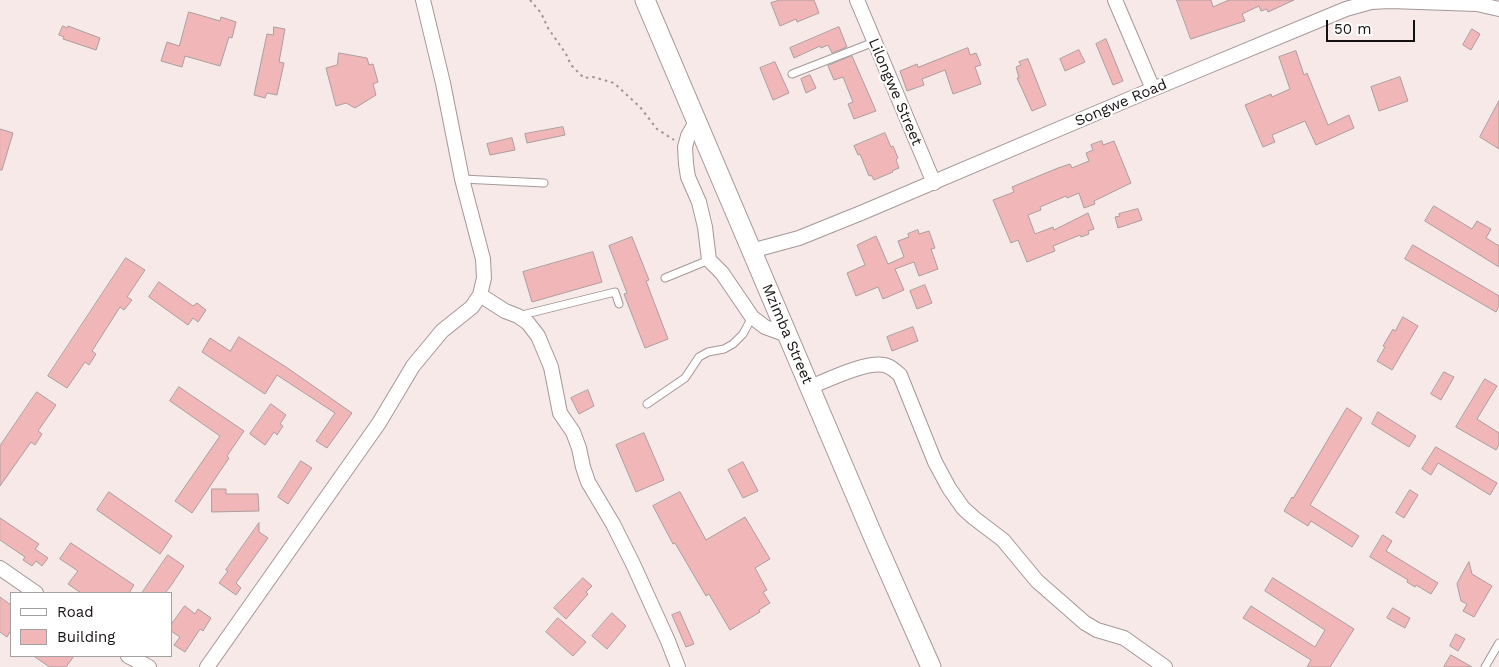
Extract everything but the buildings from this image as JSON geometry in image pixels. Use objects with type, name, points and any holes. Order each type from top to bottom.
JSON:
[{"type":"main road","name":"Mzimba Street","points":[[645,0],[873,536],[931,667]]},
{"type":"street","points":[[208,667],[379,423],[413,366],[442,331],[472,307],[480,295],[484,278],[483,259],[462,179],[443,83],[423,0]]},
{"type":"street","name":"Lilongwe Street","points":[[857,0],[934,183]]},
{"type":"street","points":[[1115,0],[1153,89]]},
{"type":"street","name":"Songwe Road","points":[[751,251],[799,238],[934,183],[1316,21],[1371,2],[1399,1],[1476,4],[1499,9]]},
{"type":"street","points":[[696,122],[688,136],[685,147],[688,177],[699,202],[705,227],[709,260],[722,273],[752,317],[765,327],[788,335]]},
{"type":"street","points":[[480,295],[528,323],[538,336],[551,367],[560,413],[573,432],[580,448],[588,482],[613,524],[633,564],[678,667]]},
{"type":"street","points":[[810,387],[867,365],[886,365],[894,369],[900,375],[935,462],[949,488],[963,508],[1003,540],[1037,581],[1085,623],[1097,630],[1124,638],[1165,667]]},
{"type":"street","points":[[0,568],[35,592]]},
{"type":"street","points":[[130,657],[149,667]]},
{"type":"lane","points":[[792,74],[874,42]]},
{"type":"lane","points":[[462,179],[544,183]]},
{"type":"lane","points":[[665,278],[709,260]]},
{"type":"lane","points":[[518,316],[615,292],[619,304]]},
{"type":"lane","points":[[648,404],[685,378],[699,357],[733,344],[744,334],[752,317]]},
{"type":"lane","points":[[1485,667],[1499,642]]},
{"type":"path","points":[[530,0],[541,13],[548,28],[577,73],[584,78],[593,77],[614,83],[640,107],[658,129],[685,147]]}]
